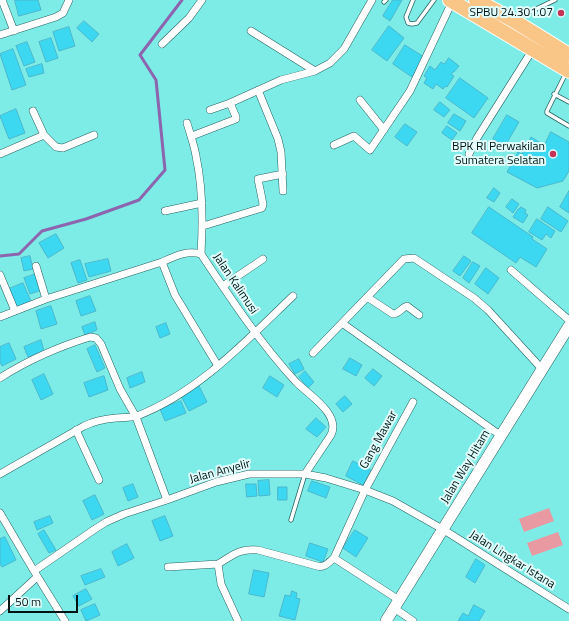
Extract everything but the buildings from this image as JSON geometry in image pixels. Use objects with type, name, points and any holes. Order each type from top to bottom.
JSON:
[{"type":"highway","points":[[451,1],[568,71]]},
{"type":"highway","points":[[480,1],[569,55]]},
{"type":"street","points":[[2,0],[14,31]]},
{"type":"street","points":[[0,35],[56,17],[63,12],[69,0]]},
{"type":"street","points":[[162,44],[189,18],[202,0]]},
{"type":"street","points":[[210,110],[230,103],[281,80],[315,71],[336,58],[344,49],[372,0]]},
{"type":"street","points":[[334,145],[354,136],[370,150],[410,91],[451,1]]},
{"type":"street","points":[[251,31],[315,71]]},
{"type":"street","points":[[469,154],[477,138],[533,49]]},
{"type":"street","points":[[258,90],[278,139],[284,191]]},
{"type":"street","points":[[360,100],[384,130]]},
{"type":"street","points":[[192,136],[234,120],[236,117],[230,103]]},
{"type":"street","points":[[33,111],[44,135],[54,146],[60,148],[94,135]]},
{"type":"street","points":[[187,123],[192,136],[196,156],[202,203],[202,254]]},
{"type":"street","points":[[0,154],[44,135]]},
{"type":"street","points":[[203,226],[262,208],[263,204],[258,178],[283,174]]},
{"type":"street","points":[[164,211],[202,203]]},
{"type":"street","name":"Jalan Kalimusi","points":[[0,317],[46,299],[162,262],[173,256],[190,252],[202,254],[255,333],[276,360],[298,384],[324,408],[332,419],[334,430],[304,474]]},
{"type":"street","points":[[313,353],[404,259],[414,258],[474,298],[488,310],[542,369]]},
{"type":"street","points":[[223,286],[263,259]]},
{"type":"street","points":[[162,262],[175,295],[218,366]]},
{"type":"street","points":[[36,266],[46,299]]},
{"type":"street","points":[[511,270],[569,320]]},
{"type":"street","points":[[0,275],[15,311]]},
{"type":"street","points":[[0,474],[76,430],[93,422],[116,418],[136,417],[176,397],[197,384],[294,296]]},
{"type":"street","points":[[367,297],[393,314],[398,313],[407,306],[419,315]]},
{"type":"street","points":[[342,323],[500,435]]},
{"type":"street","name":"Jalan Way Hitam","points":[[386,621],[444,530],[500,435],[569,326]]},
{"type":"street","points":[[0,378],[50,350],[93,337],[101,344],[120,389],[136,417],[167,500]]},
{"type":"street","name":"Gang Mawar","points":[[334,558],[365,490],[413,402]]},
{"type":"street","points":[[76,430],[99,480]]},
{"type":"street","name":"Jalan Anyelir","points":[[0,611],[36,574],[106,522],[124,514],[216,482],[249,474],[304,474],[326,478],[365,490],[393,501],[444,530]]},
{"type":"street","points":[[0,513],[65,621]]},
{"type":"street","name":"Jalan Lingkar Istana","points":[[444,530],[569,609]]},
{"type":"street","points":[[168,567],[218,564],[242,550],[249,549],[258,550],[319,567],[327,564],[334,558],[397,604],[413,621]]},
{"type":"street","points":[[218,564],[221,584],[238,621]]},
{"type":"lane","points":[[413,0],[406,17],[408,23],[412,24],[417,23],[434,0]]},
{"type":"lane","points":[[511,19],[555,0]]},
{"type":"lane","points":[[568,71],[554,94],[547,112],[569,126]]},
{"type":"lane","points":[[554,94],[569,102]]},
{"type":"lane","points":[[291,520],[304,474]]},
{"type":"shaded area","points":[[549,508],[554,521],[524,532],[519,519]]},
{"type":"shaded area","points":[[558,532],[563,545],[532,556],[527,543]]},
{"type":"waterway","points":[[0,256],[19,254],[42,231],[86,219],[139,200],[165,170],[156,80],[140,55],[182,0]]},
{"type":"place","name":"SPBU 24.301.07","points":[[561,13]]},
{"type":"place","name":"BPK RI Perwakilan Sumatera Selatan","points":[[553,154]]}]
